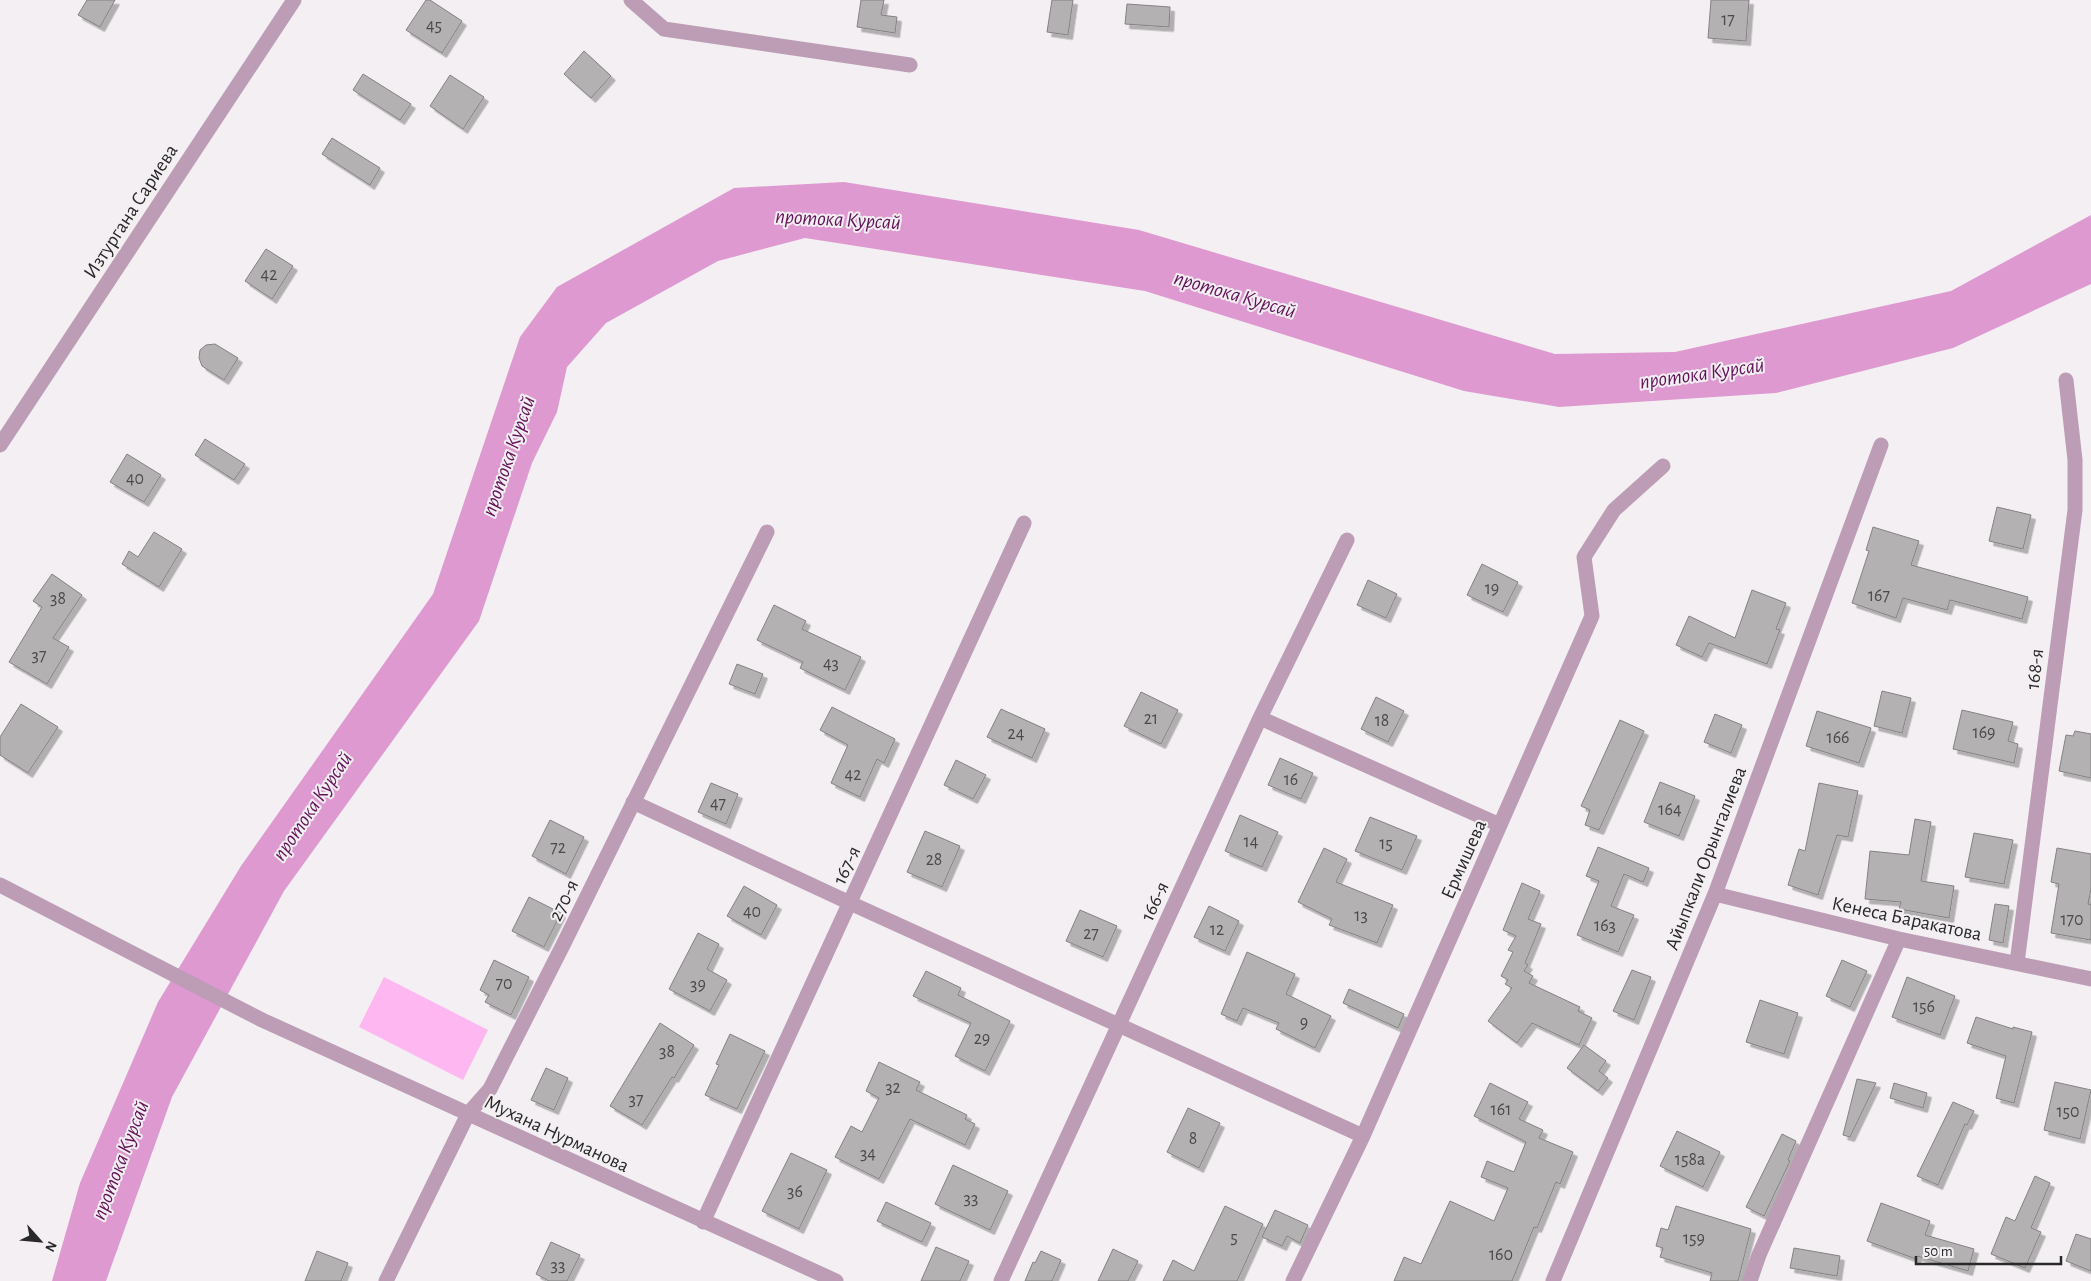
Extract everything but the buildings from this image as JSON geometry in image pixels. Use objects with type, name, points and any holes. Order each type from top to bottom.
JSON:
[{"type":"street","name":"Изтургана Сариева","points":[[0,445],[294,0]]},
{"type":"street","points":[[631,0],[664,29],[910,64]]},
{"type":"street","name":"168-я","points":[[2017,963],[2075,510],[2075,460],[2066,380]]},
{"type":"street","name":"Айыпкали Орынгалиева","points":[[1553,1281],[1715,894],[1881,445]]},
{"type":"street","name":"Ермишева","points":[[1294,1281],[1364,1136],[1592,616],[1584,557],[1614,510],[1663,466]]},
{"type":"street","name":"167-я","points":[[703,1222],[1024,523]]},
{"type":"street","name":"270-я","points":[[386,1281],[468,1114],[490,1089],[767,532]]},
{"type":"street","name":"166-я","points":[[1001,1281],[1260,718],[1347,540]]},
{"type":"street","points":[[1260,718],[1500,825]]},
{"type":"street","points":[[633,802],[850,904],[1364,1136]]},
{"type":"street","name":"Мухана Нурманова","points":[[0,885],[49,912],[262,1020],[836,1281]]},
{"type":"street","name":"Кенеса Баракатова","points":[[1715,894],[1899,939],[2091,979]]},
{"type":"street","points":[[1750,1281],[1758,1255],[1899,939]]},
{"type":"shaded area","points":[[384,977],[488,1030],[463,1080],[359,1027]]},
{"type":"water","name":"протока Курсай","points":[[844,182],[1139,230],[1555,354],[1675,352],[1951,291],[2091,215],[2091,284],[1953,348],[1776,393],[1559,407],[1464,391],[1145,291],[805,238],[718,261],[606,323],[567,367],[557,412],[532,463],[479,621],[284,891],[172,1097],[106,1281],[52,1281],[80,1183],[158,1002],[241,866],[433,594],[520,337],[557,287],[734,188]]}]
